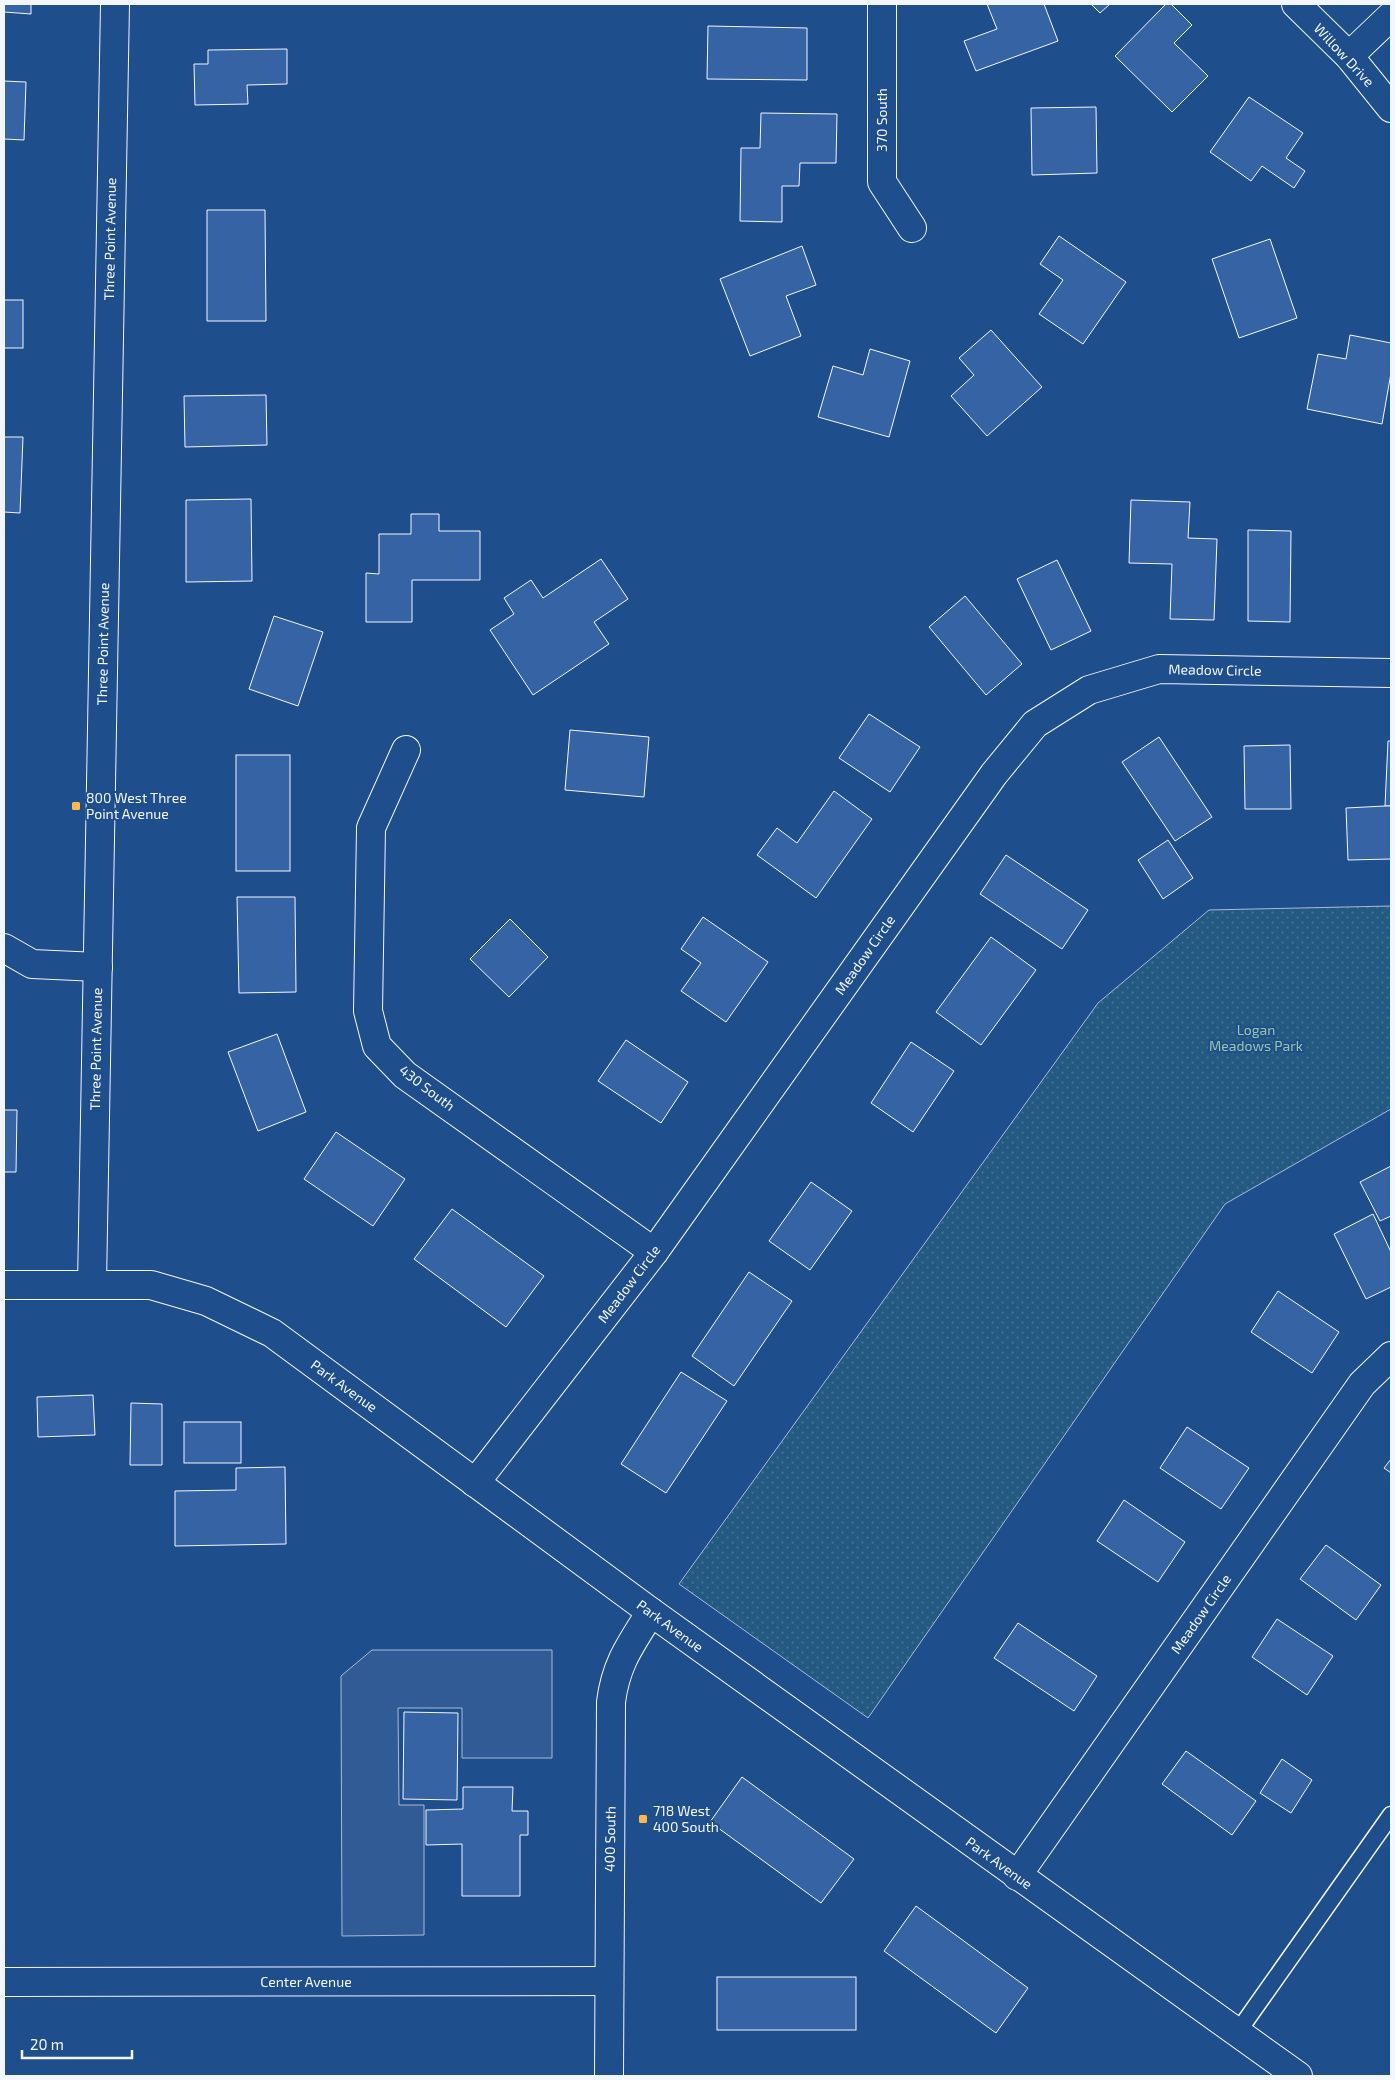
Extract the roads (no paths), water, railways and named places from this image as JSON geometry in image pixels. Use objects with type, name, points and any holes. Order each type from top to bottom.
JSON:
[{"type":"street","name":"Three Point Avenue","points":[[92,1285],[115,4]]},
{"type":"street","name":"370 South","points":[[882,4],[882,182],[912,228]]},
{"type":"street","name":"Willow Drive","points":[[1296,4],[1349,56],[1391,108]]},
{"type":"street","points":[[1349,56],[1391,16]]},
{"type":"street","name":"Meadow Circle","points":[[475,1483],[654,1252],[994,774],[1035,724],[1088,690],[1159,668],[1391,673]]},
{"type":"street","name":"430 South","points":[[406,750],[371,828],[368,1011],[377,1046],[405,1075],[654,1252]]},
{"type":"street","points":[[4,948],[32,964],[98,967]]},
{"type":"street","name":"Park Avenue","points":[[4,1284],[151,1284],[206,1301],[272,1332],[651,1612],[1298,2076]]},
{"type":"street","name":"Meadow Circle","points":[[1017,1876],[1362,1384],[1391,1356]]},
{"type":"street","name":"400 South","points":[[609,2076],[611,1702],[614,1677],[624,1656],[651,1612]]},
{"type":"street","name":"Center Avenue","points":[[4,1982],[609,1981]]},
{"type":"lane","points":[[1237,2033],[1391,1815]]},
{"type":"place","name":"800 West Three Point Avenue","points":[[76,806]]},
{"type":"place","name":"718 West 400 South","points":[[643,1819]]},
{"type":"park label","name":"Logan Meadows Park","points":[[1256,1038]]}]
